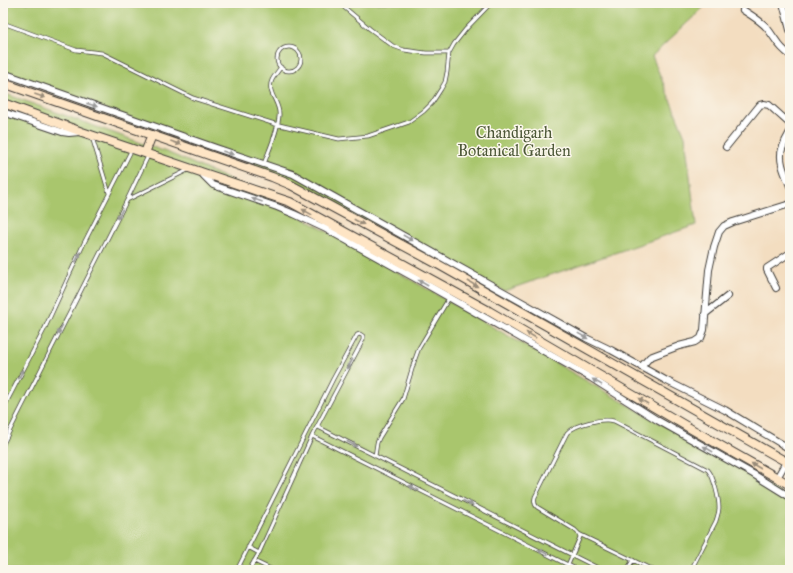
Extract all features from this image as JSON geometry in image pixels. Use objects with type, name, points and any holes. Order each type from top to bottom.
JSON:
[{"type":"main road","points":[[3,83],[297,188],[448,270],[789,460]]},
{"type":"main road","points":[[3,103],[82,132],[290,202],[451,294],[489,310],[686,426],[790,485]]},
{"type":"main road","points":[[147,154],[152,135]]},
{"type":"street","points":[[783,3],[790,30]]},
{"type":"street","points":[[743,10],[767,28],[779,46],[790,55]]},
{"type":"street","points":[[3,73],[293,174],[667,382],[725,410],[790,449]]},
{"type":"street","points":[[726,147],[760,105],[769,105],[790,124]]},
{"type":"street","points":[[3,112],[62,132],[82,132]]},
{"type":"street","points":[[790,132],[781,150],[780,156],[790,186]]},
{"type":"street","points":[[640,367],[650,357],[678,346],[695,342],[701,338],[704,330],[709,270],[719,232],[724,226],[790,204]]},
{"type":"street","points":[[776,288],[767,268],[790,253]]},
{"type":"street","points":[[451,294],[591,378],[657,420],[753,474],[790,497]]},
{"type":"street","points":[[705,314],[728,296]]},
{"type":"street","points":[[777,478],[789,460]]},
{"type":"lane","points":[[339,3],[393,46],[404,50],[426,53],[449,52]]},
{"type":"lane","points":[[3,23],[76,50],[102,53],[193,98],[278,124],[339,139],[368,136],[408,122],[424,111],[432,103],[445,82],[449,52],[458,39],[491,3]]},
{"type":"lane","points":[[285,47],[293,47],[297,50],[301,56],[298,66],[291,70],[281,67],[277,60],[279,52],[285,47]]},
{"type":"lane","points":[[264,165],[280,114],[279,108],[270,90],[270,84],[281,67]]},
{"type":"lane","points":[[91,134],[109,193]]},
{"type":"lane","points":[[3,409],[44,330],[84,243],[132,148]]},
{"type":"lane","points":[[3,444],[127,200],[147,154]]},
{"type":"lane","points":[[127,200],[192,169]]},
{"type":"lane","points":[[375,456],[379,438],[403,400],[419,348],[451,294]]},
{"type":"lane","points":[[237,570],[333,379],[357,335],[361,334],[363,336],[363,340],[312,436],[259,553],[249,570]]},
{"type":"lane","points":[[653,570],[579,534],[576,530],[537,507],[534,503],[535,497],[567,433],[570,430],[580,425],[606,420],[614,421],[708,470],[713,478],[719,503],[718,514],[716,521],[691,570]]},
{"type":"lane","points":[[318,427],[602,570]]},
{"type":"lane","points":[[312,436],[578,570]]},
{"type":"lane","points":[[568,565],[580,537],[579,534]]},
{"type":"lane","points":[[248,548],[259,553]]},
{"type":"lane","points":[[627,570],[633,560]]},
{"type":"lane","points":[[254,561],[273,570]]},
{"type":"green space","name":"Chandigarh Botanical Garden","points":[[3,3],[706,3],[704,7],[652,56],[685,136],[696,225],[504,291],[234,155],[3,72]]},
{"type":"green space","points":[[3,93],[169,153],[260,193],[790,498],[790,570],[3,570]]}]
